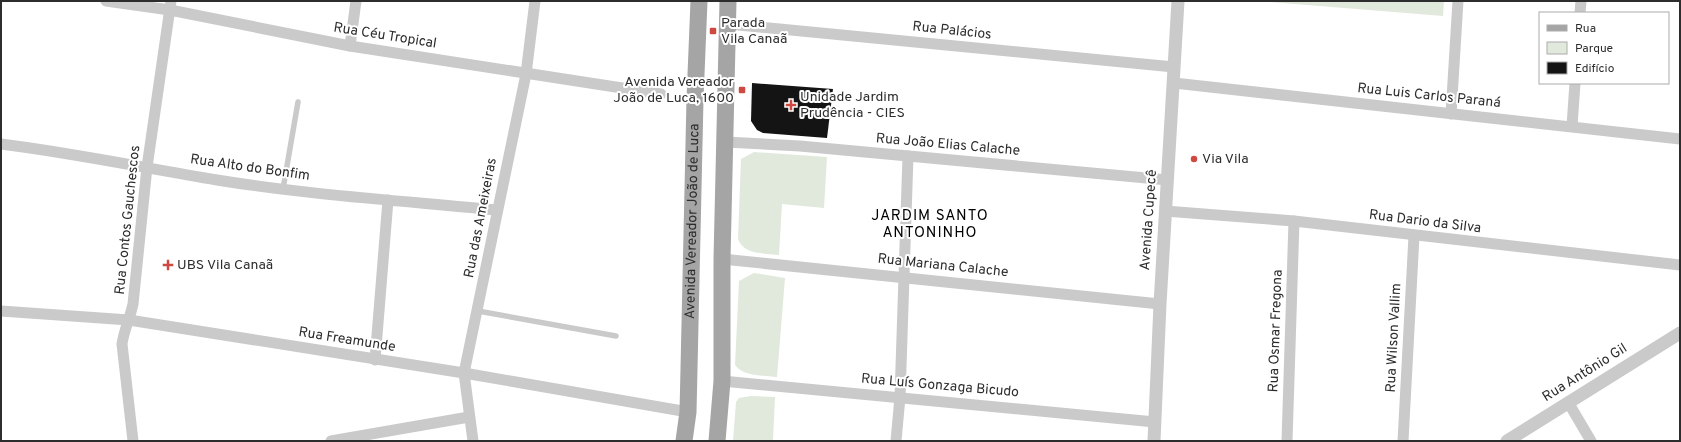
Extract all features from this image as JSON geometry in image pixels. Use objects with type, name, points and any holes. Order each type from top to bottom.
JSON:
[{"type":"main road","name":"Avenida Vereador João de Luca","points":[[684,441],[688,412],[695,99],[699,1]]},
{"type":"main road","points":[[717,441],[722,381],[722,259],[726,142],[728,1]]},
{"type":"street","name":"Rua Céu Tropical","points":[[106,1],[171,6],[350,46],[661,94]]},
{"type":"street","points":[[350,46],[356,1]]},
{"type":"street","name":"Rua das Ameixeiras","points":[[473,441],[464,373],[526,74],[535,1]]},
{"type":"street","name":"Avenida Cupecê","points":[[1154,441],[1165,211],[1178,1]]},
{"type":"street","points":[[1451,114],[1458,1]]},
{"type":"street","points":[[1580,12],[1581,1]]},
{"type":"street","name":"Rua Contos Gauchescos","points":[[133,441],[122,344],[123,334],[129,320],[133,304],[148,167],[171,6]]},
{"type":"street","name":"Rua Palácios","points":[[728,24],[1174,67]]},
{"type":"street","name":"Rua Luis Carlos Paraná","points":[[1174,83],[1680,139]]},
{"type":"street","points":[[1572,126],[1575,84]]},
{"type":"street","name":"Rua João Elias Calache","points":[[726,142],[800,146],[1168,180]]},
{"type":"street","name":"Rua Alto do Bonfim","points":[[1,144],[148,167],[217,180],[283,189],[497,210]]},
{"type":"street","points":[[896,441],[900,398],[908,156]]},
{"type":"street","points":[[375,360],[388,200]]},
{"type":"street","name":"Rua Dario da Silva","points":[[1165,211],[1294,222],[1680,266]]},
{"type":"street","name":"Rua Osmar Fregona","points":[[1287,441],[1294,222]]},
{"type":"street","name":"Rua Wilson Vallim","points":[[1402,441],[1414,236]]},
{"type":"street","name":"Rua Mariana Calache","points":[[722,259],[1160,304]]},
{"type":"street","name":"Rua Freamunde","points":[[1,311],[129,320],[464,373],[688,412]]},
{"type":"street","name":"Rua Antônio Gil","points":[[1507,441],[1680,333]]},
{"type":"street","name":"Rua Luís Gonzaga Bicudo","points":[[722,381],[1155,422]]},
{"type":"street","points":[[1568,402],[1591,441]]},
{"type":"street","points":[[332,441],[469,417]]},
{"type":"lane","points":[[283,189],[298,102]]},
{"type":"lane","points":[[478,311],[616,336]]},
{"type":"green space","points":[[1259,1],[1444,1],[1443,16]]},
{"type":"green space","points":[[754,152],[827,157],[824,208],[782,204],[779,255],[750,251],[741,244],[738,239],[741,159]]},
{"type":"green space","points":[[754,273],[785,278],[777,377],[749,374],[743,372],[735,365],[739,281]]},
{"type":"green space","points":[[751,396],[775,397],[773,441],[733,441],[736,402],[739,398]]},
{"type":"building","name":"Unidade Jardim Prudência - CIES","points":[[752,83],[833,89],[827,138],[763,133],[757,130],[751,121]]},
{"type":"place","name":"Parada Vila Canaã","points":[[713,31]]},
{"type":"place","name":"Avenida Vereador João de Luca, 1600","points":[[742,90]]},
{"type":"place","name":"Unidade Jardim Prudência - CIES","points":[[791,105]]},
{"type":"place","name":"Via Vila","points":[[1194,159]]},
{"type":"place","name":"UBS Vila Canaã","points":[[168,265]]},
{"type":"district","name":"JARDIM SANTO ANTONINHO","points":[[930,224]]}]
